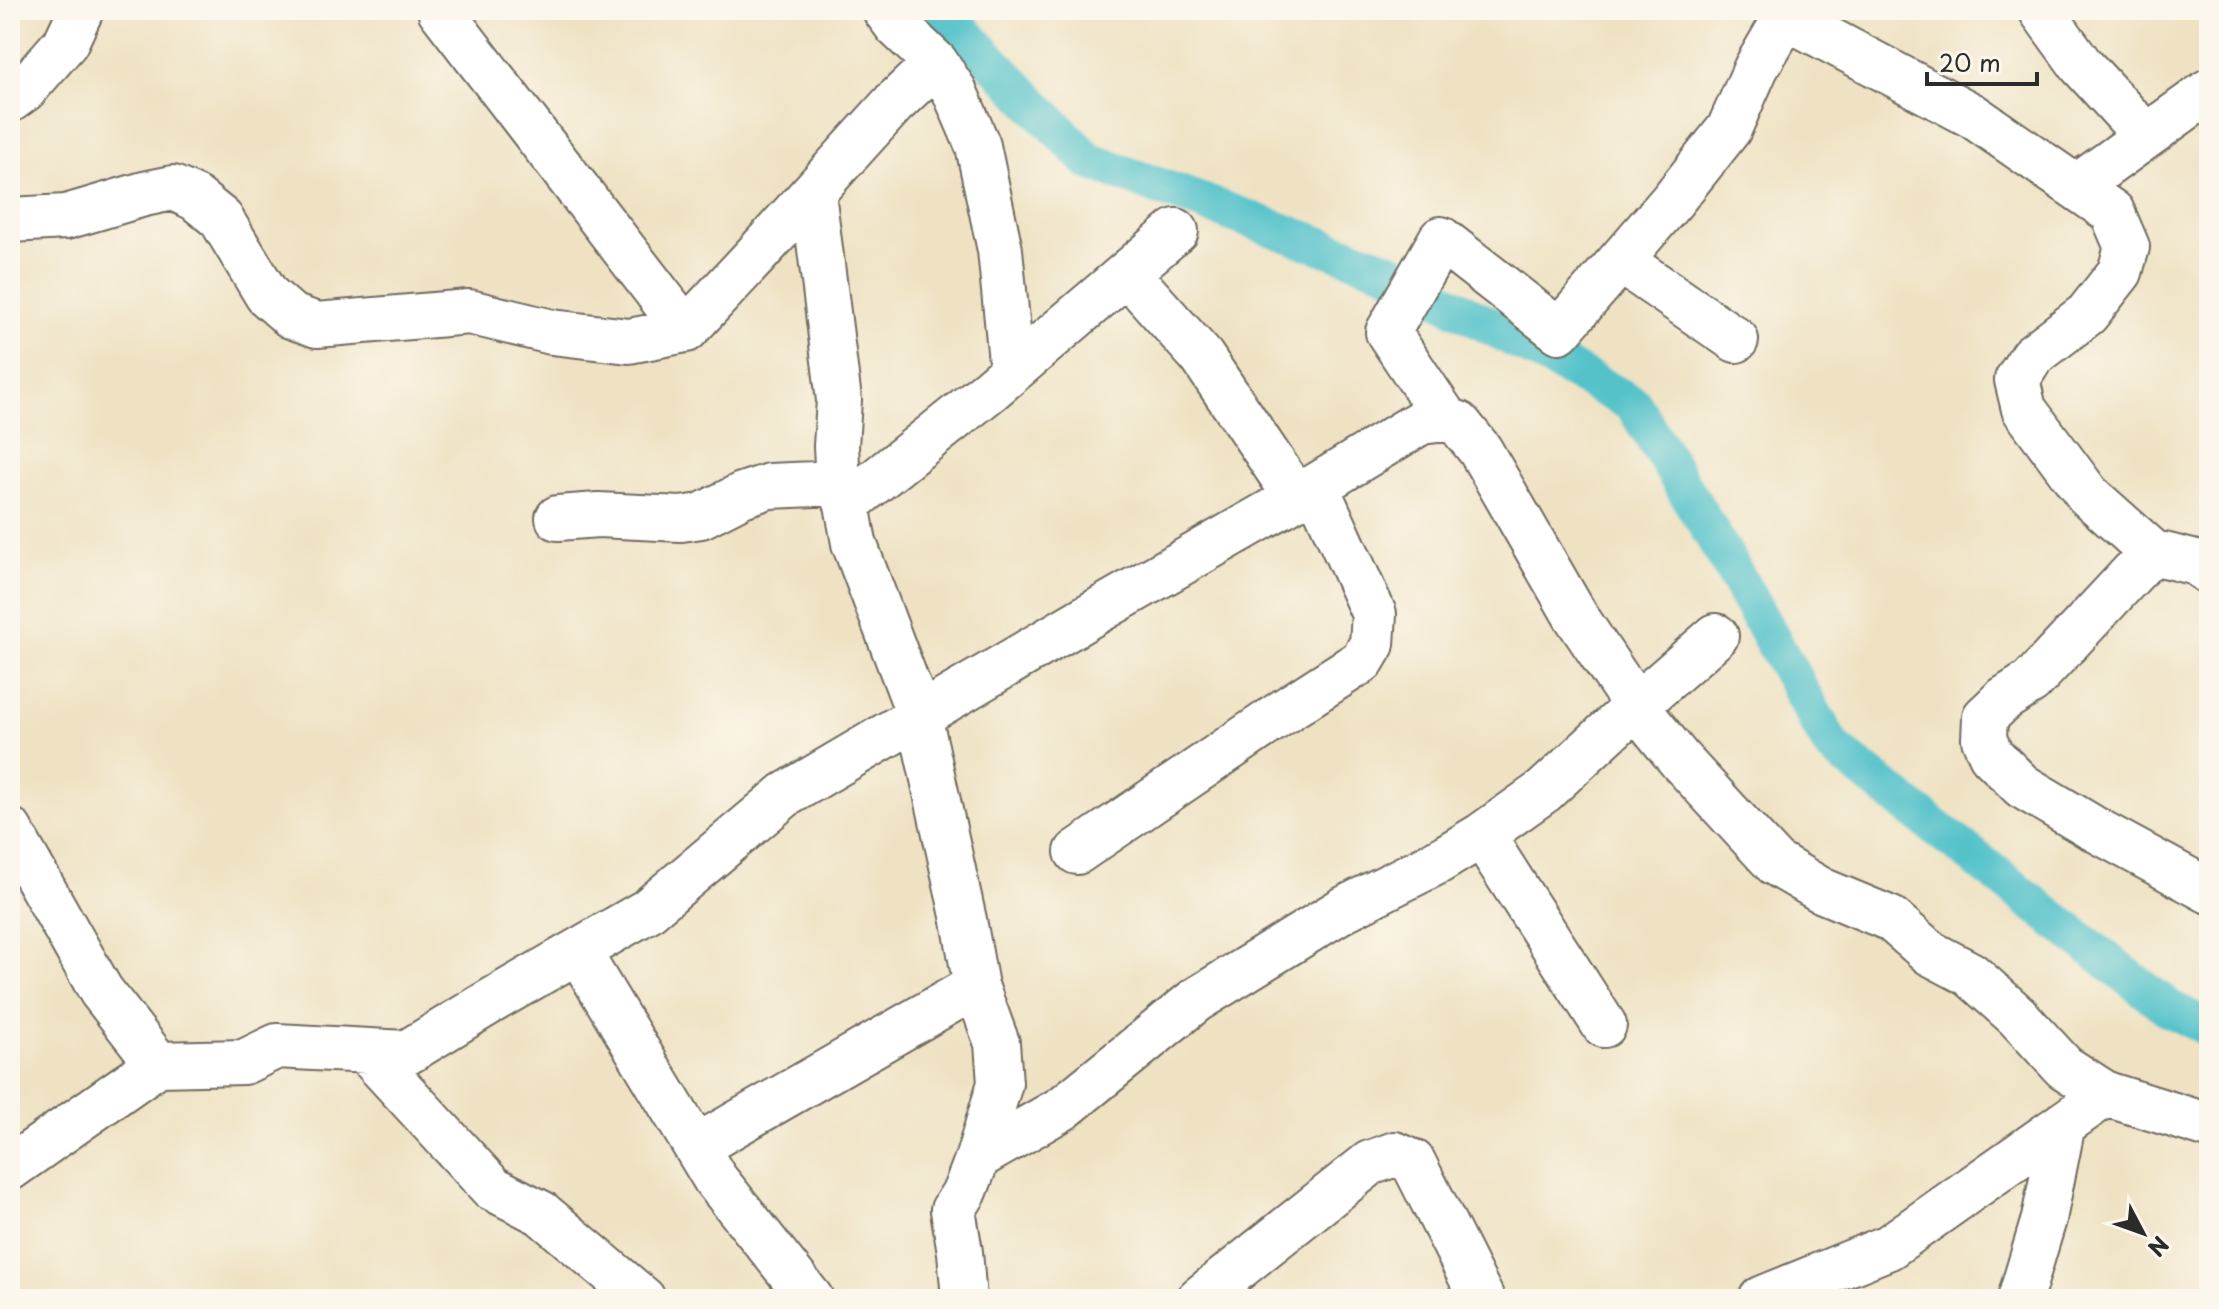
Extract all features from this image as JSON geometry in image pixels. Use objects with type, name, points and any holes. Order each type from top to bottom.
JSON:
[{"type":"street","points":[[10,100],[25,89],[66,42],[81,10]]},
{"type":"street","points":[[440,10],[686,330]]},
{"type":"street","points":[[885,10],[897,26],[936,63],[954,90],[978,146],[1000,250],[1012,371]]},
{"type":"street","points":[[2041,10],[2081,65],[2146,136]]},
{"type":"street","points":[[1446,419],[1388,332],[1441,239],[1559,331],[1671,202],[1729,129],[1756,68],[1790,14],[1973,116],[2112,212],[2127,247],[2120,272],[2087,314],[2032,356],[2017,380],[2024,409],[2088,495],[2152,552],[2196,563],[2209,572]]},
{"type":"street","points":[[10,220],[66,217],[173,188],[195,198],[221,219],[267,295],[291,316],[317,325],[469,312],[552,332],[629,341],[686,330],[894,103],[936,63]]},
{"type":"street","points":[[2076,187],[2209,91]]},
{"type":"street","points":[[813,193],[839,400],[836,446],[842,494],[854,543],[919,715],[976,986],[997,1043],[1000,1083],[978,1157],[965,1191],[953,1210],[964,1299]]},
{"type":"street","points":[[558,518],[598,515],[681,519],[701,516],[742,495],[769,486],[842,494],[903,461],[1176,231]]},
{"type":"street","points":[[1621,261],[1736,340]]},
{"type":"street","points":[[1077,852],[1362,661],[1372,644],[1374,614],[1306,492],[1202,357],[1127,273]]},
{"type":"street","points":[[10,1168],[158,1064],[244,1062],[277,1046],[406,1053],[647,911],[785,795],[1421,422],[1446,419],[1459,424],[1480,450],[1575,615],[1636,706],[1697,779],[1775,863],[1821,890],[1891,919],[1930,953],[1970,974],[2017,1016],[2064,1067],[2106,1094],[2209,1126]]},
{"type":"street","points":[[2152,552],[2031,682],[2004,699],[1985,717],[1984,739],[1991,755],[2022,786],[2209,891]]},
{"type":"street","points":[[978,1157],[1063,1108],[1196,1000],[1344,909],[1439,861],[1482,835],[1544,791],[1716,636]]},
{"type":"street","points":[[10,830],[101,991],[158,1064]]},
{"type":"street","points":[[1482,835],[1604,1025]]},
{"type":"street","points":[[578,951],[715,1179],[811,1299]]},
{"type":"street","points":[[696,1147],[976,986]]},
{"type":"street","points":[[366,1051],[492,1188],[541,1213],[643,1299]]},
{"type":"street","points":[[1765,1298],[1889,1247],[2106,1094]]},
{"type":"street","points":[[2020,1299],[2044,1219],[2063,1124]]},
{"type":"street","points":[[1199,1299],[1370,1163],[1395,1154],[1413,1162],[1482,1299]]},
{"type":"waterway","points":[[942,10],[1089,161],[1388,270],[1633,404],[1724,554],[1832,747],[2170,1009],[2209,1028]]}]
